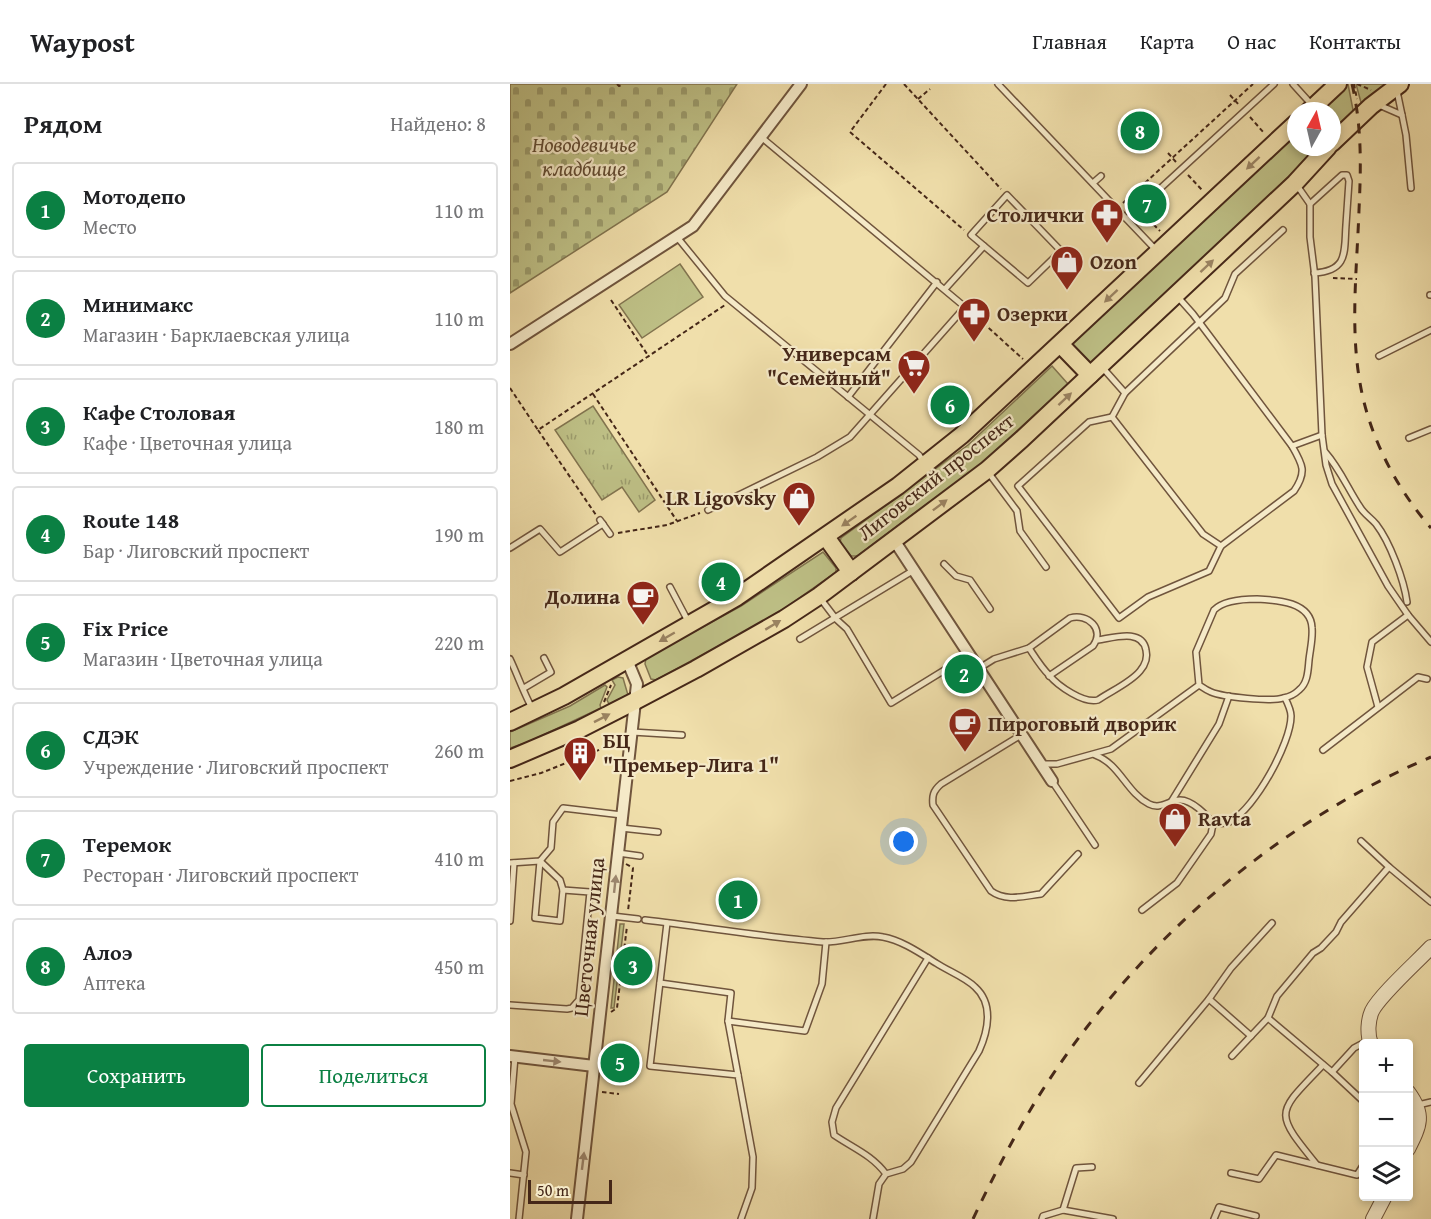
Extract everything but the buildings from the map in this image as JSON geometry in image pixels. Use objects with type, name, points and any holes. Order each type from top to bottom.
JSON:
[{"type":"main road","points":[[1319,102],[1338,84]]},
{"type":"main road","points":[[1341,135],[1375,103],[1398,86]]},
{"type":"main road","name":"Лиговский проспект","points":[[510,722],[627,660],[737,597],[826,537],[925,464],[963,435],[1287,131]]},
{"type":"main road","name":"Лиговский проспект","points":[[510,759],[580,729],[635,701],[750,639],[819,596],[987,470],[1296,183],[1320,156]]},
{"type":"main road","points":[[1060,344],[1095,370]]},
{"type":"main road","points":[[826,537],[851,572]]},
{"type":"street","points":[[510,344],[693,226],[801,84]]},
{"type":"street","points":[[894,540],[1052,781]]},
{"type":"street","name":"Цветочная улица","points":[[577,1219],[637,684],[627,660]]},
{"type":"street","points":[[1370,1039],[1370,1018],[1377,1004],[1431,947]]},
{"type":"street","points":[[512,1056],[594,1065]]},
{"type":"street","points":[[1409,1093],[1417,1105],[1420,1120],[1409,1147]]},
{"type":"street","points":[[1373,1219],[1382,1201]]},
{"type":"lane","points":[[998,84],[1158,252]]},
{"type":"lane","points":[[1127,219],[1274,84]]},
{"type":"lane","points":[[1293,84],[1306,102]]},
{"type":"lane","points":[[1398,86],[1411,188]]},
{"type":"lane","points":[[1375,103],[1402,115]]},
{"type":"lane","points":[[708,510],[817,457],[850,437],[965,307],[938,282],[761,137]]},
{"type":"lane","points":[[1310,204],[1341,175],[1347,175],[1349,181],[1346,252],[1336,266],[1328,272],[1315,275]]},
{"type":"lane","points":[[1093,183],[1101,176]]},
{"type":"lane","points":[[1296,183],[1310,204],[1322,435],[1332,484],[1388,586],[1431,642]]},
{"type":"lane","points":[[1007,195],[1061,250],[1028,283],[971,235],[1007,195]]},
{"type":"lane","points":[[1176,295],[1199,323],[1292,446],[1303,471],[1294,491],[1221,546],[1209,571],[1148,597],[1119,618],[1018,486],[1089,422],[1112,417],[1125,393],[1199,323],[1225,298],[1235,274],[1283,230]]},
{"type":"lane","points":[[677,237],[732,301],[919,455],[925,464]]},
{"type":"lane","points":[[945,289],[984,246]]},
{"type":"lane","points":[[848,397],[938,282]]},
{"type":"lane","points":[[1379,356],[1431,330]]},
{"type":"lane","points":[[1095,370],[1125,393]]},
{"type":"lane","points":[[1112,417],[1203,534],[1221,546]]},
{"type":"lane","points":[[1409,438],[1431,429]]},
{"type":"lane","points":[[1292,446],[1322,435]]},
{"type":"lane","points":[[1324,450],[1336,464],[1361,510],[1377,525],[1406,591],[1407,602]]},
{"type":"lane","points":[[987,470],[1017,511],[1020,531],[1046,567]]},
{"type":"lane","points":[[510,548],[540,529],[560,552],[601,522],[610,534]]},
{"type":"lane","points":[[944,564],[956,576],[970,580],[990,609]]},
{"type":"lane","points":[[800,639],[914,570]]},
{"type":"lane","points":[[670,587],[690,624]]},
{"type":"lane","points":[[819,596],[836,619],[847,628],[891,703],[969,655]]},
{"type":"lane","points":[[1281,600],[1307,613],[1312,626],[1306,678],[1302,688],[1285,698],[1275,700],[1229,696],[1210,692],[1199,685],[1196,652],[1214,610],[1219,606],[1233,601],[1281,600]]},
{"type":"lane","points":[[1378,707],[1367,667],[1372,642],[1408,615]]},
{"type":"lane","points":[[978,669],[994,659],[1029,648],[1070,618],[1077,616],[1090,621],[1097,631],[1098,640]]},
{"type":"lane","points":[[1029,648],[1049,676],[1083,700],[1091,702],[1098,700],[1138,674],[1147,654],[1145,645],[1138,638],[1128,635],[1098,640],[1093,646],[1049,676]]},
{"type":"lane","points":[[524,688],[551,672],[544,658]]},
{"type":"lane","points":[[510,660],[524,688],[525,697],[534,711]]},
{"type":"lane","points":[[1323,750],[1418,677],[1427,679]]},
{"type":"lane","points":[[1040,764],[1057,764],[1111,749],[1199,685]]},
{"type":"lane","points":[[1170,803],[1219,724],[1229,696]]},
{"type":"lane","points":[[1213,824],[1228,823],[1235,819],[1269,776],[1288,733],[1291,715],[1285,698]]},
{"type":"lane","points":[[632,732],[682,735]]},
{"type":"lane","points":[[1021,735],[941,784],[935,789],[932,797],[933,805],[991,891],[998,896],[1008,898],[1041,894],[1078,854]]},
{"type":"lane","points":[[1093,754],[1113,765],[1137,794],[1149,804],[1158,807],[1179,800],[1187,802],[1209,817],[1213,824],[1211,834],[1177,883],[1142,910]]},
{"type":"lane","points":[[1052,781],[1095,845]]},
{"type":"lane","points":[[510,921],[512,863],[540,861],[560,880],[563,890],[560,921],[534,918],[540,861],[551,848],[553,822],[563,808],[622,815]]},
{"type":"lane","points":[[621,828],[658,832]]},
{"type":"lane","points":[[1361,841],[1431,902]]},
{"type":"lane","points":[[618,853],[640,856]]},
{"type":"lane","points":[[1232,1056],[1268,1018],[1277,996],[1313,953],[1336,932],[1341,922],[1389,867]]},
{"type":"lane","points":[[510,1005],[567,1009],[572,1008],[579,1000],[590,892],[563,890]]},
{"type":"lane","points":[[612,916],[638,919]]},
{"type":"lane","points":[[645,920],[826,942],[872,936],[893,939],[976,988],[985,1003],[988,1018],[987,1035],[911,1162],[903,1169],[886,1174],[879,1184],[873,1219]]},
{"type":"lane","points":[[667,922],[650,1066],[738,1075]]},
{"type":"lane","points":[[1139,1083],[1209,999],[1231,968],[1272,923]]},
{"type":"lane","points":[[728,1021],[805,1031],[822,984],[826,942]]},
{"type":"lane","points":[[886,1174],[878,1163],[834,1135],[832,1122],[836,1108],[928,958]]},
{"type":"lane","points":[[660,983],[731,993],[728,1021],[753,1157],[752,1188],[741,1219]]},
{"type":"lane","points":[[1209,999],[1251,1036]]},
{"type":"lane","points":[[1268,1018],[1359,1097]]},
{"type":"lane","points":[[1332,1072],[1354,1048],[1359,1046]]},
{"type":"lane","points":[[512,1056],[511,1104],[526,1152],[519,1219]]},
{"type":"lane","points":[[1318,1166],[1290,1132],[1285,1121],[1285,1110],[1292,1098],[1323,1065]]},
{"type":"lane","points":[[1417,1105],[1431,1102]]},
{"type":"lane","points":[[1231,1173],[1259,1179],[1276,1155],[1357,1175],[1359,1172]]},
{"type":"lane","points":[[1063,1210],[1076,1168],[1092,1167]]},
{"type":"lane","points":[[510,1173],[524,1175]]},
{"type":"lane","points":[[1214,1219],[1219,1207],[1256,1216]]},
{"type":"lane","points":[[1042,1219],[1043,1216],[1063,1210],[1113,1219]]},
{"type":"path","points":[[617,84],[619,86],[623,84]]},
{"type":"path","points":[[886,84],[850,132],[971,235]]},
{"type":"path","points":[[904,84],[1007,195]]},
{"type":"path","points":[[1121,205],[1253,84]]},
{"type":"path","points":[[918,99],[930,89]]},
{"type":"path","points":[[1138,209],[1162,233]]},
{"type":"path","points":[[1315,275],[1357,279]]},
{"type":"path","points":[[611,300],[649,357]]},
{"type":"path","points":[[538,430],[732,301]]},
{"type":"path","points":[[965,307],[1025,361]]},
{"type":"path","points":[[510,388],[601,522]]},
{"type":"path","points":[[593,394],[677,521]]},
{"type":"path","points":[[610,534],[667,525],[708,510]]},
{"type":"path","points":[[604,706],[611,686],[610,682]]},
{"type":"path","points":[[510,781],[541,773],[622,741]]},
{"type":"path","points":[[608,1013],[617,1008],[633,868],[625,863]]},
{"type":"path","points":[[599,1092],[619,1094]]},
{"type":"green space","name":"Новодевичье кладбище","points":[[510,84],[737,84],[667,192],[510,293]]},
{"type":"green space","points":[[1348,84],[1354,115],[1341,127],[1341,102],[1329,102]]},
{"type":"green space","points":[[1356,84],[1386,84],[1362,106]]},
{"type":"green space","points":[[1287,141],[1287,156],[1310,156],[1089,365],[1071,344]]},
{"type":"green space","points":[[680,264],[703,297],[642,338],[619,305]]},
{"type":"green space","points":[[1052,366],[1068,384],[982,463],[857,556],[851,556],[840,542],[841,538],[968,445]]},
{"type":"green space","points":[[593,406],[655,500],[639,512],[622,487],[602,500],[555,430]]},
{"type":"green space","points":[[823,552],[836,568],[836,572],[785,608],[750,629],[656,680],[651,679],[645,664],[646,658],[741,606]]},
{"type":"green space","points":[[618,677],[623,678],[628,695],[609,704],[607,700],[615,685],[612,680]]},
{"type":"green space","points":[[605,685],[607,687],[601,708],[510,748],[510,732],[570,706]]},
{"type":"green space","points":[[620,924],[624,924],[614,1008],[611,1008]]},
{"type":"railway","points":[[1352,84],[1358,116],[1360,147],[1355,319],[1360,383],[1377,442],[1406,496],[1431,528]]},
{"type":"railway","points":[[973,1219],[1035,1102],[1072,1047],[1113,995],[1158,946],[1207,900],[1259,857],[1314,819],[1371,786],[1431,757]]},
{"type":"place","name":"Алоэ","points":[[1140,131]]},
{"type":"place","name":"Теремок","points":[[1147,204]]},
{"type":"place","name":"Столички","points":[[1107,244]]},
{"type":"place","name":"Ozon","points":[[1067,291]]},
{"type":"place","name":"Озерки","points":[[974,343]]},
{"type":"place","name":"Универсам \"Семейный\"","points":[[914,395]]},
{"type":"place","name":"СДЭК","points":[[950,405]]},
{"type":"place","name":"LR Ligovsky","points":[[799,527]]},
{"type":"place","name":"Route 148","points":[[721,582]]},
{"type":"place","name":"Долина","points":[[643,626]]},
{"type":"place","name":"Минимакс","points":[[964,674]]},
{"type":"place","name":"Пироговый дворик","points":[[965,753]]},
{"type":"place","name":"БЦ \"Премьер-Лига 1\"","points":[[580,782]]},
{"type":"place","name":"Ravta","points":[[1175,848]]},
{"type":"place","name":"Мотодепо","points":[[738,900]]},
{"type":"place","name":"Кафе Столовая","points":[[633,966]]},
{"type":"place","name":"Fix Price","points":[[620,1063]]}]
